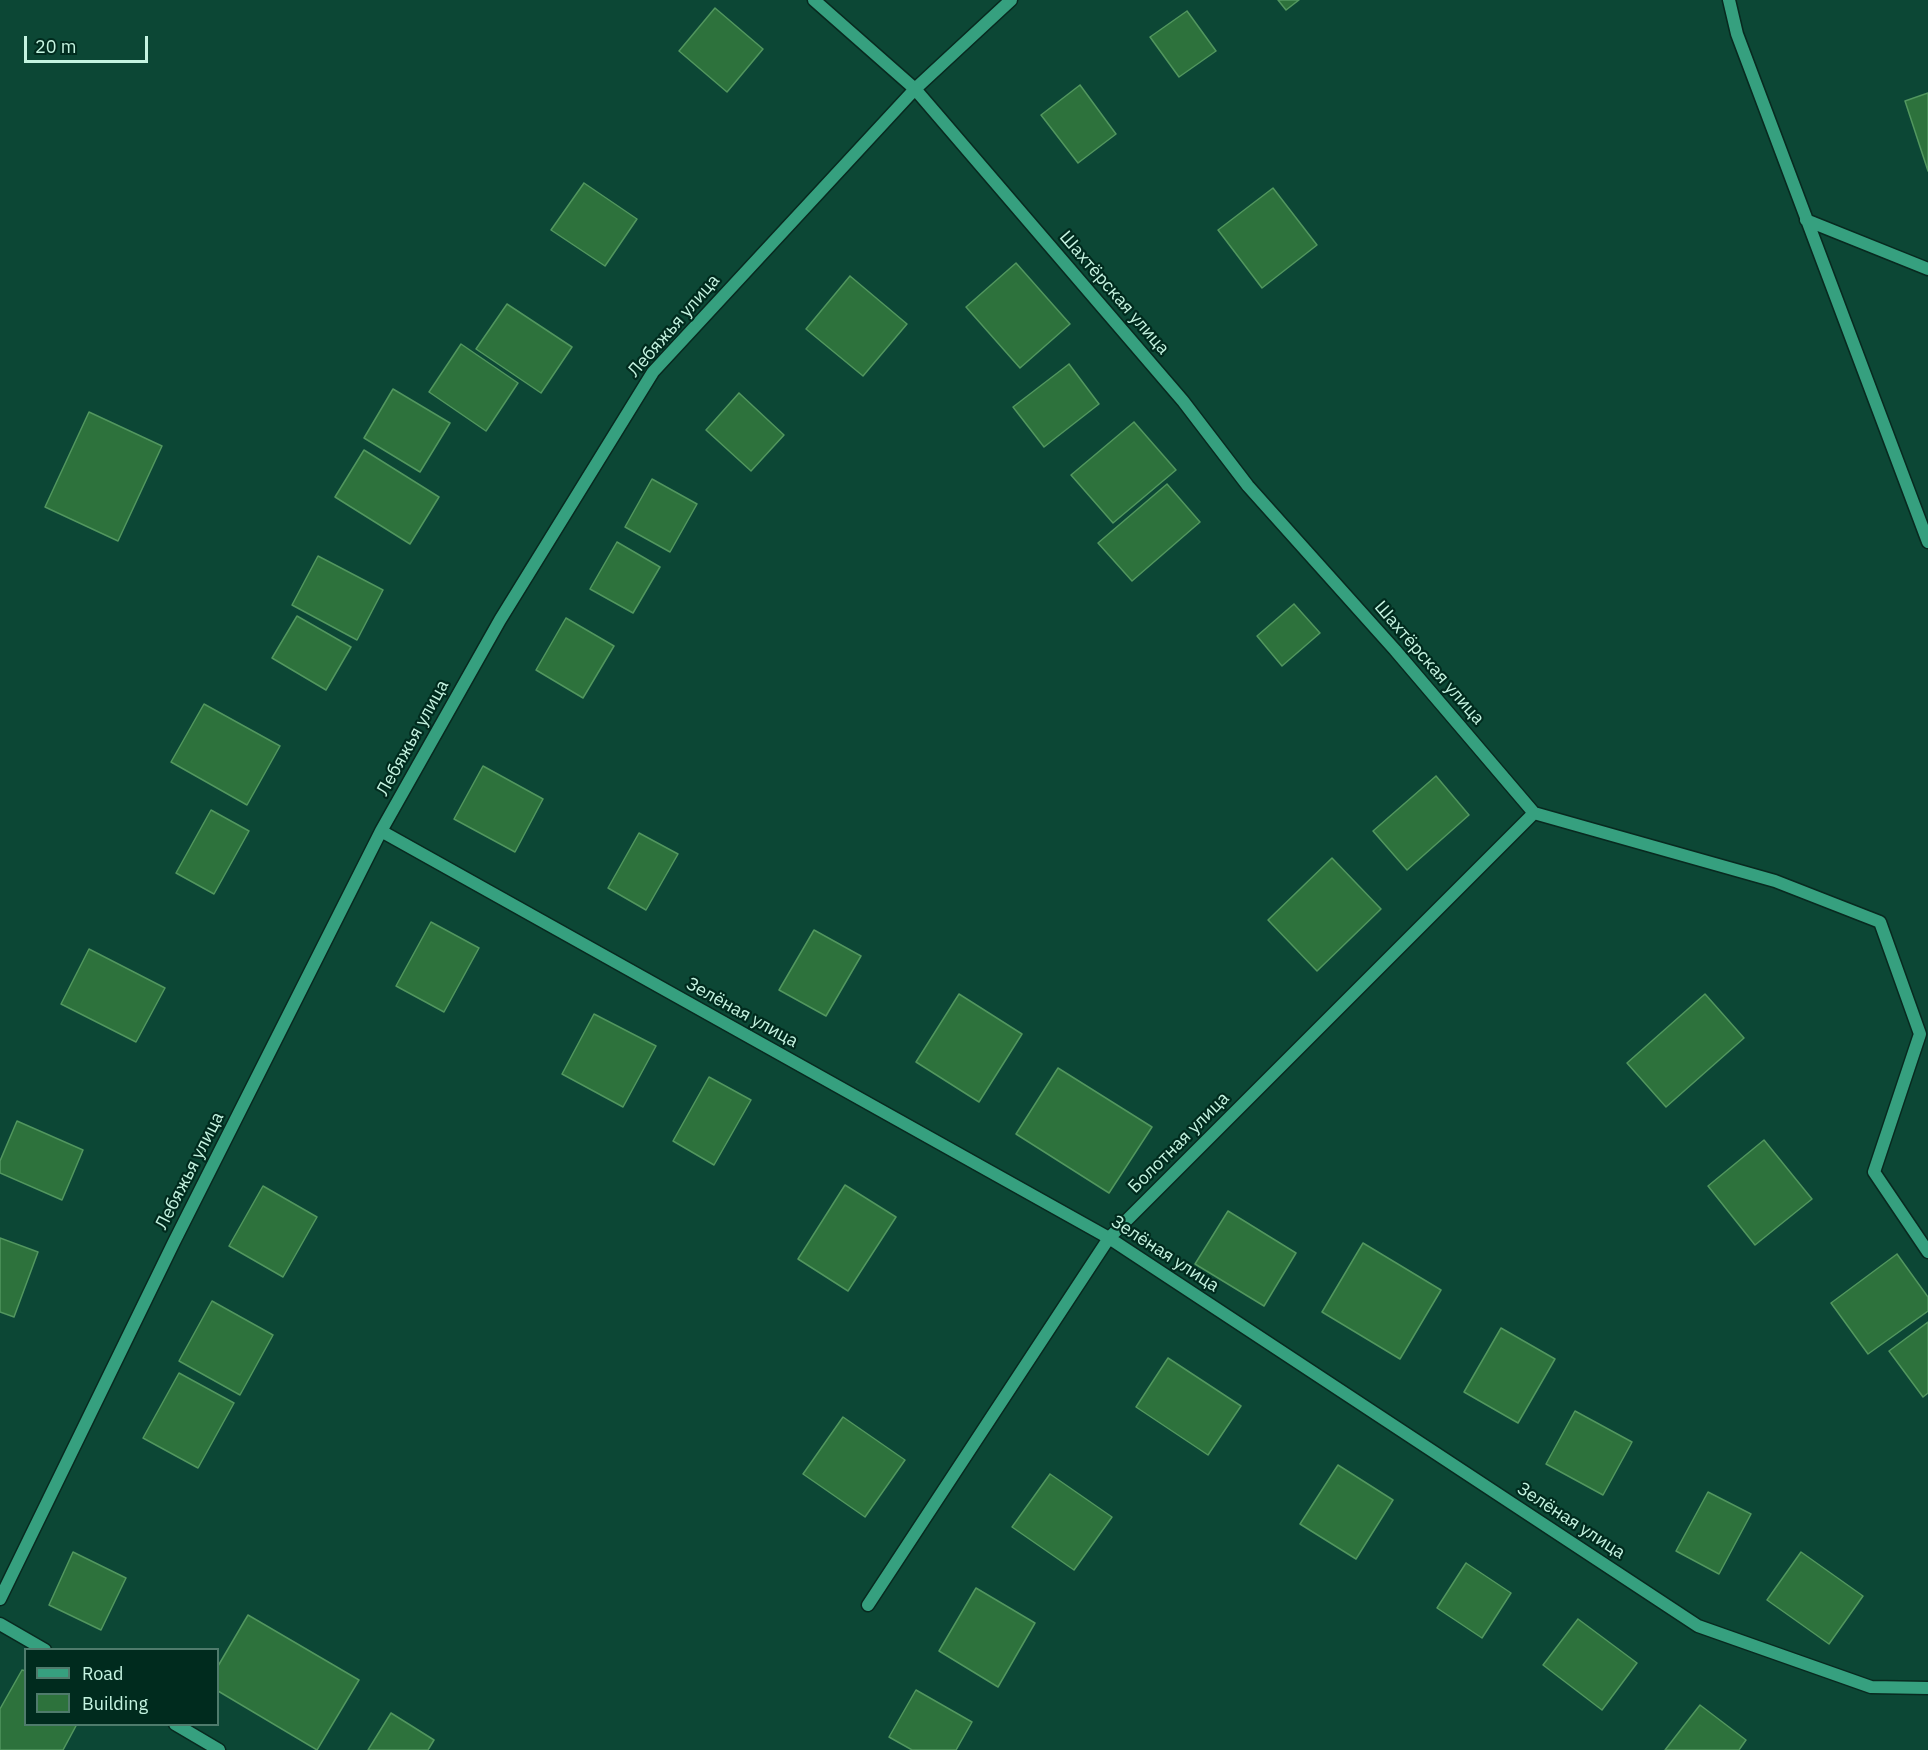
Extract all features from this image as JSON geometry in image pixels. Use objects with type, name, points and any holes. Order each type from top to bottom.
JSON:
[{"type":"street","name":"Шахтёрская улица","points":[[814,0],[915,89],[1183,400],[1248,486],[1395,650],[1534,813]]},
{"type":"street","name":"Лебяжья улица","points":[[0,1599],[174,1242],[381,831],[500,620],[653,372],[915,89],[1011,0]]},
{"type":"street","points":[[1729,0],[1737,34],[1928,542]]},
{"type":"street","points":[[1806,220],[1928,269]]},
{"type":"street","points":[[1534,813],[1775,881],[1880,922],[1920,1034],[1874,1172],[1928,1252]]},
{"type":"street","name":"Болотная улица","points":[[868,1605],[1109,1238],[1534,813]]},
{"type":"street","name":"Зелёная улица","points":[[381,831],[1109,1238],[1698,1626],[1871,1687],[1928,1688]]},
{"type":"street","points":[[0,1624],[42,1648]]},
{"type":"street","points":[[177,1726],[219,1750]]},
{"type":"building","points":[[1278,0],[1299,0],[1286,10]]},
{"type":"building","points":[[715,8],[763,49],[727,92],[679,51]]},
{"type":"building","points":[[1187,11],[1216,51],[1179,77],[1150,37]]},
{"type":"building","points":[[1080,85],[1116,134],[1078,163],[1041,115]]},
{"type":"building","points":[[1928,93],[1928,171],[1905,101]]},
{"type":"building","points":[[584,183],[637,219],[605,266],[551,230]]},
{"type":"building","points":[[1273,188],[1317,245],[1262,288],[1218,230]]},
{"type":"building","points":[[1016,263],[1070,324],[1020,368],[966,307]]},
{"type":"building","points":[[850,276],[907,324],[863,376],[806,329]]},
{"type":"building","points":[[507,304],[572,347],[541,393],[476,349]]},
{"type":"building","points":[[461,344],[518,383],[486,431],[429,392]]},
{"type":"building","points":[[1069,364],[1099,404],[1044,447],[1013,407]]},
{"type":"building","points":[[393,389],[450,423],[420,472],[364,438]]},
{"type":"building","points":[[739,393],[784,435],[751,471],[706,430]]},
{"type":"building","points":[[89,412],[162,446],[118,541],[45,507]]},
{"type":"building","points":[[1134,422],[1176,470],[1113,523],[1071,475]]},
{"type":"building","points":[[364,450],[439,497],[410,544],[335,497]]},
{"type":"building","points":[[652,479],[697,504],[670,552],[625,527]]},
{"type":"building","points":[[1167,484],[1200,522],[1132,581],[1098,543]]},
{"type":"building","points":[[617,542],[660,567],[633,613],[590,589]]},
{"type":"building","points":[[318,556],[383,590],[357,640],[292,605]]},
{"type":"building","points":[[1294,604],[1320,633],[1282,666],[1257,636]]},
{"type":"building","points":[[297,616],[351,647],[326,690],[272,658]]},
{"type":"building","points":[[566,618],[614,646],[583,698],[536,670]]},
{"type":"building","points":[[204,704],[280,746],[247,805],[171,762]]},
{"type":"building","points":[[483,766],[543,799],[515,852],[454,819]]},
{"type":"building","points":[[1436,776],[1469,815],[1407,870],[1373,831]]},
{"type":"building","points":[[211,810],[249,831],[214,894],[176,873]]},
{"type":"building","points":[[639,833],[678,854],[646,910],[608,888]]},
{"type":"building","points":[[1332,858],[1381,909],[1317,971],[1268,920]]},
{"type":"building","points":[[431,922],[479,948],[444,1012],[396,986]]},
{"type":"building","points":[[814,930],[861,956],[826,1016],[779,990]]},
{"type":"building","points":[[89,949],[165,988],[136,1042],[61,1004]]},
{"type":"building","points":[[959,994],[1022,1034],[979,1102],[916,1062]]},
{"type":"building","points":[[1705,994],[1744,1038],[1666,1107],[1627,1063]]},
{"type":"building","points":[[594,1014],[656,1046],[623,1107],[562,1074]]},
{"type":"building","points":[[1058,1068],[1152,1127],[1109,1193],[1016,1134]]},
{"type":"building","points":[[709,1077],[751,1100],[714,1165],[673,1141]]},
{"type":"building","points":[[17,1121],[83,1150],[62,1200],[0,1173],[0,1161]]},
{"type":"building","points":[[1764,1140],[1812,1199],[1755,1245],[1708,1186]]},
{"type":"building","points":[[845,1185],[896,1217],[848,1291],[798,1259]]},
{"type":"building","points":[[263,1186],[317,1217],[283,1277],[229,1246]]},
{"type":"building","points":[[1228,1211],[1296,1253],[1264,1306],[1195,1264]]},
{"type":"building","points":[[0,1238],[38,1252],[14,1317],[0,1312]]},
{"type":"building","points":[[1363,1243],[1441,1290],[1400,1359],[1322,1312]]},
{"type":"building","points":[[1897,1254],[1928,1297],[1928,1311],[1868,1354],[1831,1303]]},
{"type":"building","points":[[212,1301],[273,1335],[240,1395],[179,1361]]},
{"type":"building","points":[[1928,1322],[1928,1393],[1923,1397],[1889,1351]]},
{"type":"building","points":[[1501,1328],[1555,1359],[1518,1423],[1464,1392]]},
{"type":"building","points":[[1168,1358],[1241,1406],[1208,1455],[1136,1407]]},
{"type":"building","points":[[179,1373],[234,1403],[198,1468],[143,1438]]},
{"type":"building","points":[[1575,1411],[1632,1442],[1603,1495],[1546,1464]]},
{"type":"building","points":[[843,1417],[905,1460],[865,1517],[803,1474]]},
{"type":"building","points":[[1338,1465],[1393,1500],[1356,1559],[1300,1524]]},
{"type":"building","points":[[1050,1474],[1112,1517],[1074,1570],[1012,1527]]},
{"type":"building","points":[[1708,1492],[1751,1514],[1719,1574],[1676,1551]]},
{"type":"building","points":[[73,1552],[126,1578],[101,1630],[49,1605]]},
{"type":"building","points":[[1801,1552],[1863,1596],[1829,1644],[1767,1600]]},
{"type":"building","points":[[1466,1563],[1511,1593],[1482,1638],[1437,1608]]},
{"type":"building","points":[[976,1588],[1035,1623],[998,1687],[939,1651]]},
{"type":"building","points":[[248,1615],[359,1680],[317,1750],[219,1692],[219,1664]]},
{"type":"building","points":[[1578,1619],[1637,1663],[1602,1710],[1543,1665]]},
{"type":"building","points":[[22,1670],[24,1670],[24,1726],[76,1726],[63,1750],[0,1750],[0,1709]]},
{"type":"building","points":[[916,1690],[972,1722],[956,1750],[912,1750],[889,1737]]},
{"type":"building","points":[[1700,1705],[1746,1740],[1739,1750],[1665,1750]]},
{"type":"building","points":[[391,1713],[434,1740],[428,1750],[368,1750]]}]
